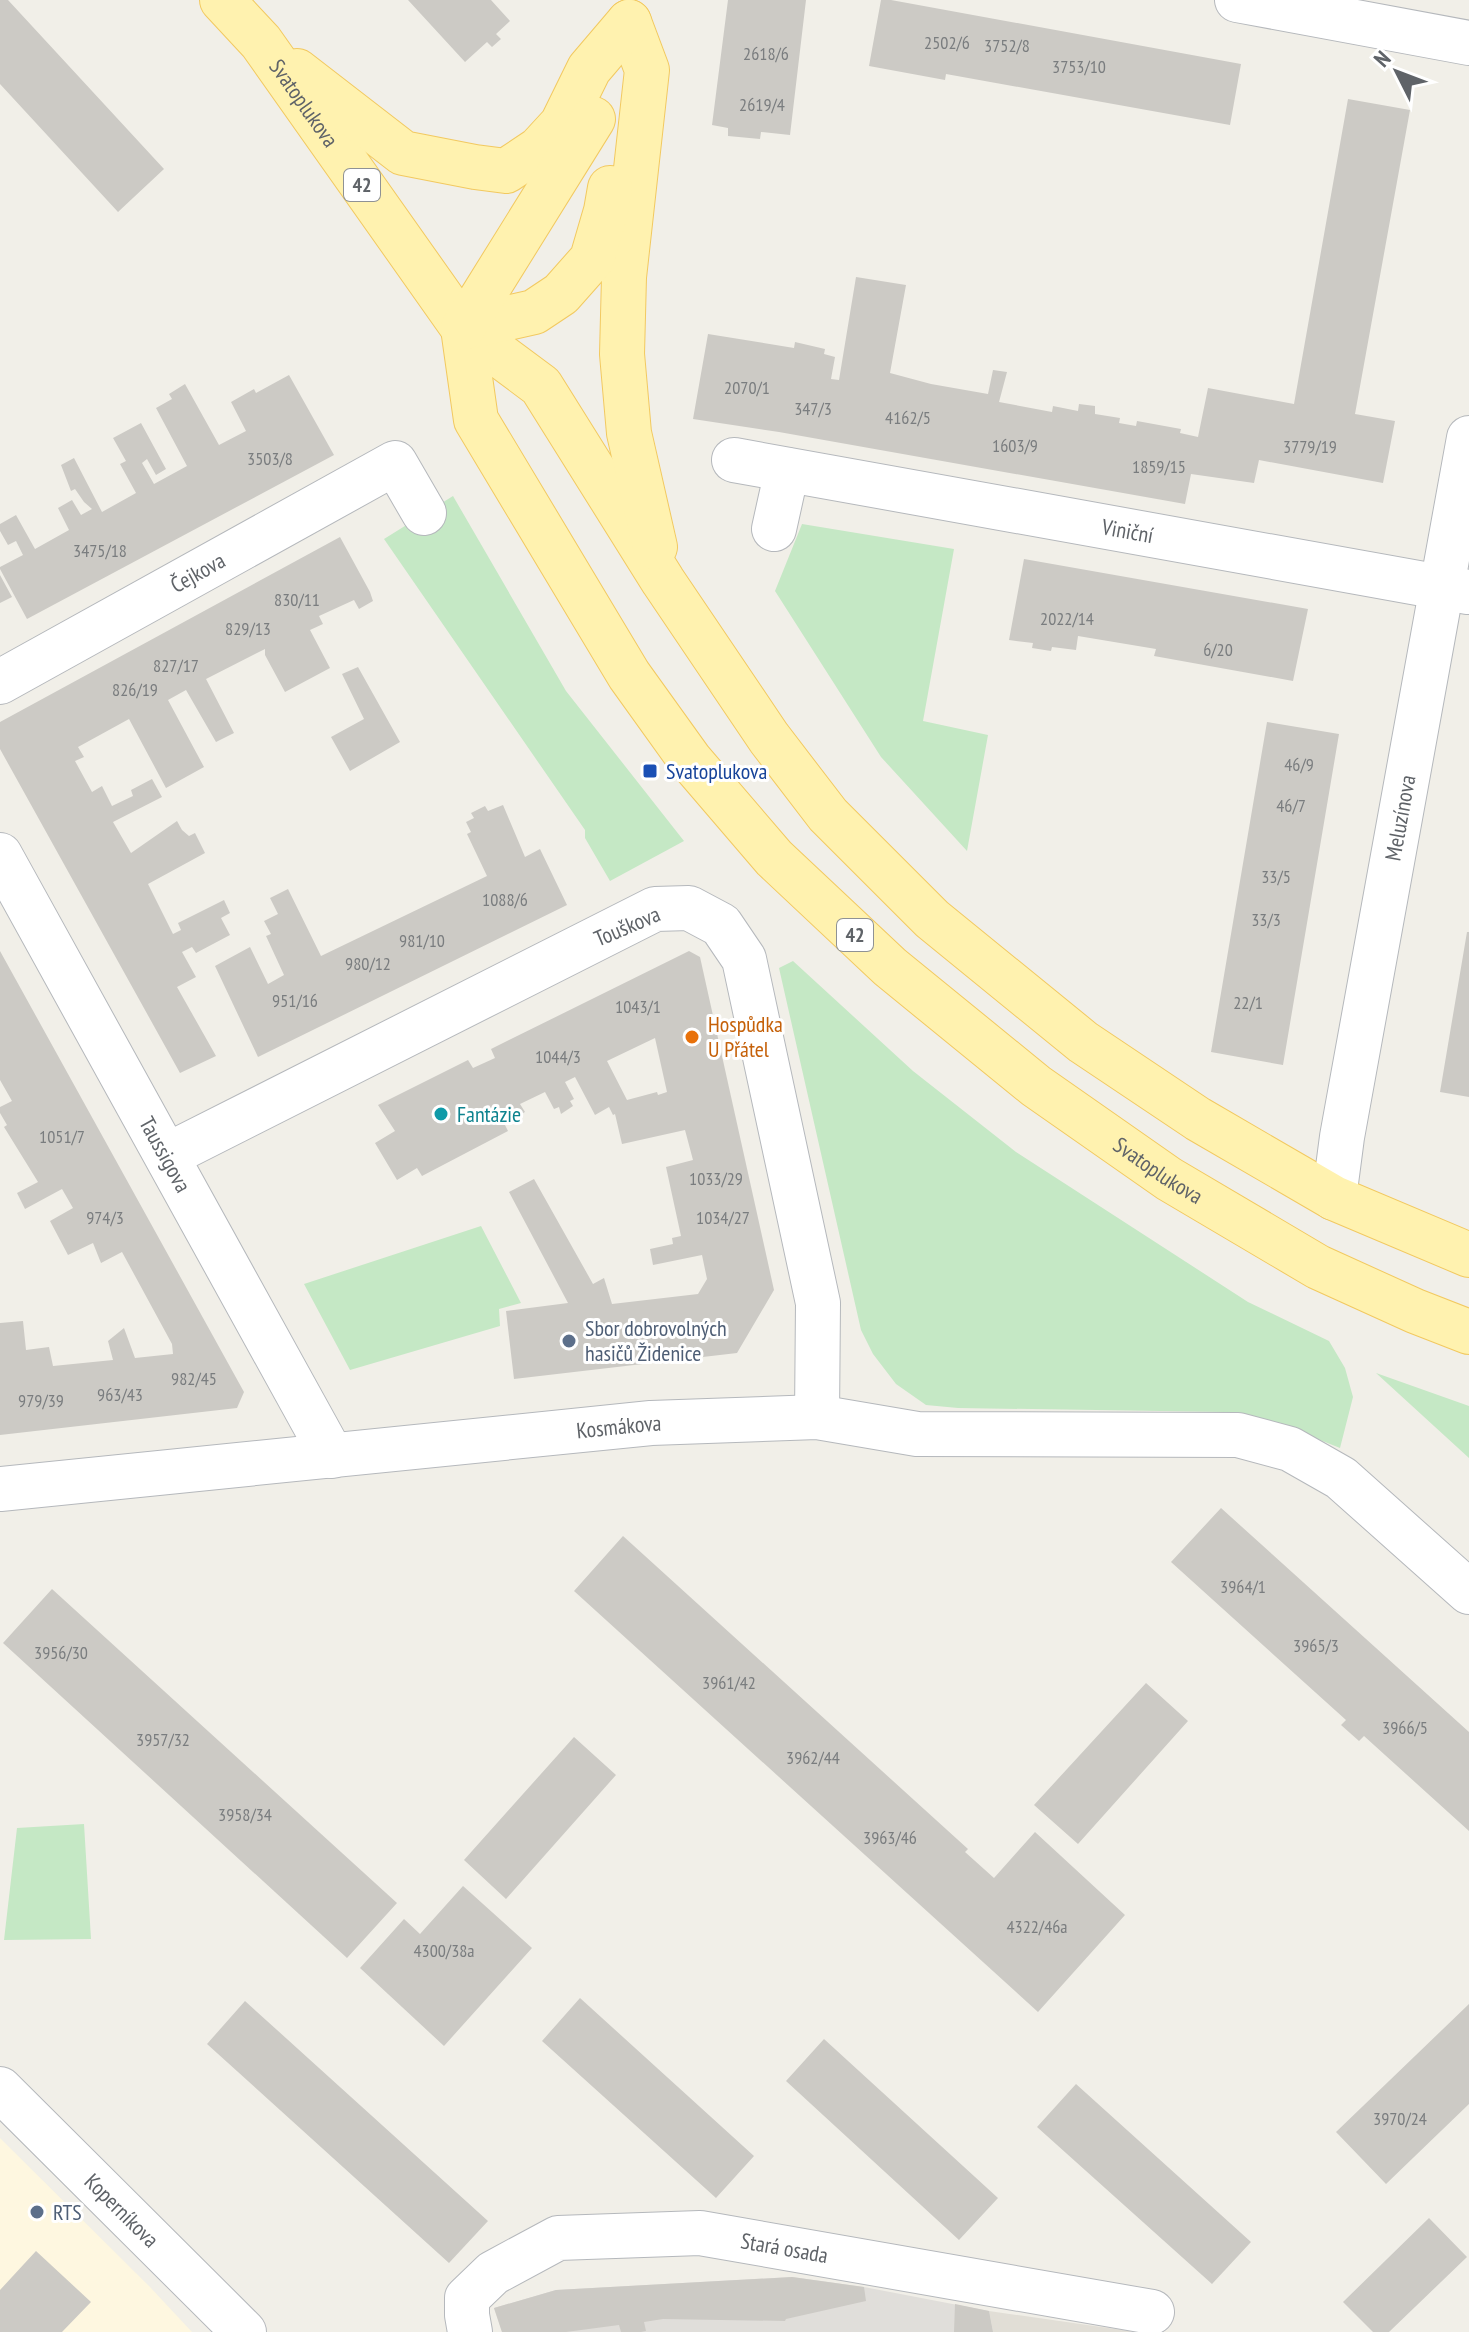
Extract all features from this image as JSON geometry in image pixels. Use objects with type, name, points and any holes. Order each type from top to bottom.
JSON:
[{"type":"main road","name":"Svatoplukova","points":[[222,0],[261,42],[463,328],[541,386],[663,581],[769,738],[828,815],[932,919],[1083,1042],[1198,1119],[1334,1198],[1469,1255]]},
{"type":"main road","points":[[261,42],[403,153],[506,171],[539,149],[562,124],[589,69],[630,11]]},
{"type":"main road","points":[[463,328],[534,312],[561,294],[592,259],[606,211],[618,132],[630,11]]},
{"type":"main road","points":[[463,328],[591,124],[630,11]]},
{"type":"main road","points":[[630,11],[647,70],[624,277],[622,354],[629,433],[663,581]]},
{"type":"main road","name":"Svatoplukova","points":[[463,328],[476,420],[629,675],[690,760],[774,858],[890,967],[999,1056],[1036,1086],[1169,1179],[1318,1267],[1469,1332]]},
{"type":"street","points":[[1237,0],[1469,43]]},
{"type":"street","name":"Meluzínova","points":[[1334,1198],[1342,1137],[1455,590],[1469,438]]},
{"type":"street","name":"Viniční","points":[[734,460],[1455,590]]},
{"type":"street","name":"Čejkova","points":[[0,682],[395,463],[424,513]]},
{"type":"street","points":[[774,529],[787,470]]},
{"type":"street","name":"Taussigova","points":[[0,855],[332,1456]]},
{"type":"street","name":"Touškova","points":[[168,1155],[655,909],[689,908],[721,925],[744,959],[818,1303],[817,1417]]},
{"type":"street","name":"Kosmákova","points":[[0,1489],[651,1423],[817,1417],[917,1434],[1238,1435],[1290,1449],[1341,1478],[1469,1592]]},
{"type":"street","name":"Koperníkova","points":[[0,2089],[244,2332]]},
{"type":"street","name":"Stará osada","points":[[470,2332],[467,2298],[493,2273],[558,2238],[700,2233],[1152,2312]]},
{"type":"shaded area","name":"RTS","points":[[0,2138],[150,2287],[192,2332],[0,2332]]},
{"type":"shaded area","points":[[792,2277],[989,2311],[993,2332],[502,2332],[494,2308],[556,2290]]},
{"type":"shaded area","points":[[989,2311],[1129,2331],[1131,2332],[993,2332]]},
{"type":"green space","points":[[453,496],[566,691],[684,841],[610,881],[585,838],[585,830],[384,539]]},
{"type":"green space","points":[[802,524],[954,549],[923,721],[988,735],[967,851],[881,757],[775,591]]},
{"type":"green space","points":[[793,961],[913,1071],[1016,1152],[1248,1302],[1329,1341],[1345,1368],[1353,1397],[1340,1448],[1280,1424],[1224,1412],[958,1408],[926,1405],[896,1384],[873,1354],[861,1330],[779,968]]},
{"type":"green space","points":[[481,1226],[521,1303],[499,1309],[500,1326],[350,1370],[304,1284]]},
{"type":"green space","points":[[1376,1373],[1469,1406],[1469,1458]]},
{"type":"green space","points":[[84,1824],[91,1939],[4,1940],[17,1828]]},
{"type":"building","points":[[0,0],[8,0],[164,169],[118,212],[0,84]]},
{"type":"building","points":[[408,0],[491,0],[510,21],[496,34],[501,39],[492,47],[487,42],[465,62]]},
{"type":"building","points":[[728,0],[806,0],[790,135],[761,132],[760,139],[728,136],[728,128],[712,125]]},
{"type":"building","points":[[881,0],[1241,64],[1230,125],[946,74],[945,80],[869,66]]},
{"type":"building","points":[[1348,99],[1410,110],[1355,414],[1395,421],[1383,483],[1259,460],[1254,483],[1191,474],[1185,504],[693,419],[708,334],[794,348],[795,342],[825,349],[824,354],[835,357],[831,379],[839,380],[856,277],[906,285],[890,373],[988,394],[993,370],[1007,372],[999,402],[1052,412],[1053,406],[1078,411],[1079,404],[1095,406],[1095,414],[1120,418],[1119,423],[1136,426],[1137,421],[1181,429],[1180,433],[1198,437],[1208,388],[1294,404]]},
{"type":"building","points":[[289,375],[334,455],[27,619],[0,569],[23,555],[16,541],[8,545],[0,531],[0,524],[16,515],[35,549],[69,530],[58,508],[72,500],[81,515],[92,509],[75,489],[71,491],[61,465],[74,458],[102,512],[136,493],[120,464],[126,461],[113,438],[141,423],[166,469],[156,475],[147,459],[142,463],[154,484],[187,466],[156,408],[172,399],[169,394],[185,384],[219,445],[246,431],[231,402]]},
{"type":"building","points":[[340,537],[373,601],[359,609],[354,600],[319,616],[323,624],[310,630],[330,668],[285,692],[265,655],[265,649],[206,679],[234,733],[216,742],[186,690],[168,700],[204,767],[166,788],[129,719],[78,747],[84,757],[75,761],[92,792],[102,786],[112,806],[133,796],[131,790],[152,779],[162,797],[113,822],[131,853],[177,821],[189,836],[195,833],[205,853],[148,884],[173,934],[181,930],[178,923],[224,900],[230,913],[221,918],[230,935],[196,953],[192,947],[182,952],[196,977],[177,987],[216,1056],[180,1073],[0,749],[0,722]]},
{"type":"building","points":[[1024,559],[1308,609],[1293,681],[1154,656],[1156,649],[1078,636],[1076,650],[1052,647],[1051,651],[1032,648],[1033,643],[1009,640]]},
{"type":"building","points":[[0,575],[12,597],[0,603]]},
{"type":"building","points":[[358,667],[400,742],[350,771],[331,737],[364,719],[342,674]]},
{"type":"building","points":[[1267,722],[1339,734],[1283,1065],[1211,1052]]},
{"type":"building","points":[[503,805],[525,857],[540,849],[567,905],[258,1057],[215,966],[250,947],[268,984],[284,975],[266,936],[271,934],[264,921],[278,914],[270,898],[288,889],[321,956],[487,876],[467,834],[471,832],[466,822],[474,818],[471,813],[485,806],[488,811]]},
{"type":"building","points":[[1469,932],[1469,1097],[1440,1092]]},
{"type":"building","points":[[0,951],[244,1392],[237,1408],[0,1435],[0,1323],[23,1321],[26,1350],[49,1347],[53,1366],[113,1360],[108,1341],[124,1328],[135,1358],[173,1354],[172,1344],[122,1252],[101,1263],[93,1243],[68,1255],[50,1221],[73,1208],[62,1189],[25,1209],[17,1193],[38,1182],[4,1127],[7,1125],[0,1113],[0,1107],[12,1101],[0,1080]]},
{"type":"building","points":[[689,951],[700,957],[774,1290],[737,1353],[514,1379],[506,1311],[568,1303],[509,1192],[534,1179],[593,1284],[604,1278],[612,1304],[698,1294],[707,1279],[702,1255],[653,1265],[650,1249],[673,1244],[672,1238],[681,1236],[666,1167],[693,1160],[685,1130],[622,1144],[615,1114],[609,1107],[595,1115],[575,1077],[565,1082],[574,1099],[570,1101],[573,1106],[561,1114],[559,1107],[554,1109],[545,1092],[520,1104],[525,1112],[504,1123],[508,1131],[422,1176],[417,1168],[397,1180],[375,1143],[395,1131],[378,1105],[468,1060],[473,1068],[495,1058],[491,1049]],"holes":[[[655,1038],[667,1092],[627,1100],[607,1061]]]},
{"type":"building","points":[[1221,1508],[1469,1732],[1469,1831],[1364,1736],[1359,1741],[1341,1725],[1346,1720],[1171,1562]]},
{"type":"building","points":[[623,1536],[968,1849],[965,1852],[994,1878],[1035,1832],[1125,1915],[1038,2012],[574,1591]]},
{"type":"building","points":[[52,1589],[397,1903],[347,1958],[3,1643]]},
{"type":"building","points":[[1146,1683],[1188,1721],[1078,1844],[1034,1805]]},
{"type":"building","points":[[574,1737],[616,1775],[506,1899],[464,1860]]},
{"type":"building","points":[[463,1886],[532,1948],[444,2046],[360,1968],[404,1919],[420,1934]]},
{"type":"building","points":[[580,1998],[754,2156],[716,2198],[542,2041]]},
{"type":"building","points":[[245,2001],[488,2221],[449,2263],[207,2044]]},
{"type":"building","points":[[1469,2004],[1469,2104],[1386,2184],[1336,2132]]},
{"type":"building","points":[[824,2039],[998,2198],[959,2240],[786,2081]]},
{"type":"building","points":[[1076,2084],[1251,2242],[1212,2284],[1037,2127]]},
{"type":"building","points":[[1429,2218],[1467,2257],[1389,2332],[1373,2332],[1343,2302]]},
{"type":"building","points":[[36,2251],[91,2302],[62,2332],[0,2332],[0,2290]]},
{"type":"building","points":[[792,2277],[864,2287],[866,2301],[785,2321],[663,2319],[644,2322],[646,2331],[641,2332],[621,2332],[619,2325],[566,2332],[502,2332],[494,2308],[556,2290]]},
{"type":"building","points":[[955,2304],[989,2311],[993,2332],[954,2332]]},
{"type":"place","name":"Svatoplukova","points":[[650,771]]},
{"type":"place","name":"Hospůdka U Přátel","points":[[692,1037]]},
{"type":"place","name":"Fantázie","points":[[441,1114]]},
{"type":"place","name":"Sbor dobrovolných hasičů Židenice","points":[[569,1341]]},
{"type":"place","name":"RTS","points":[[37,2212]]}]
